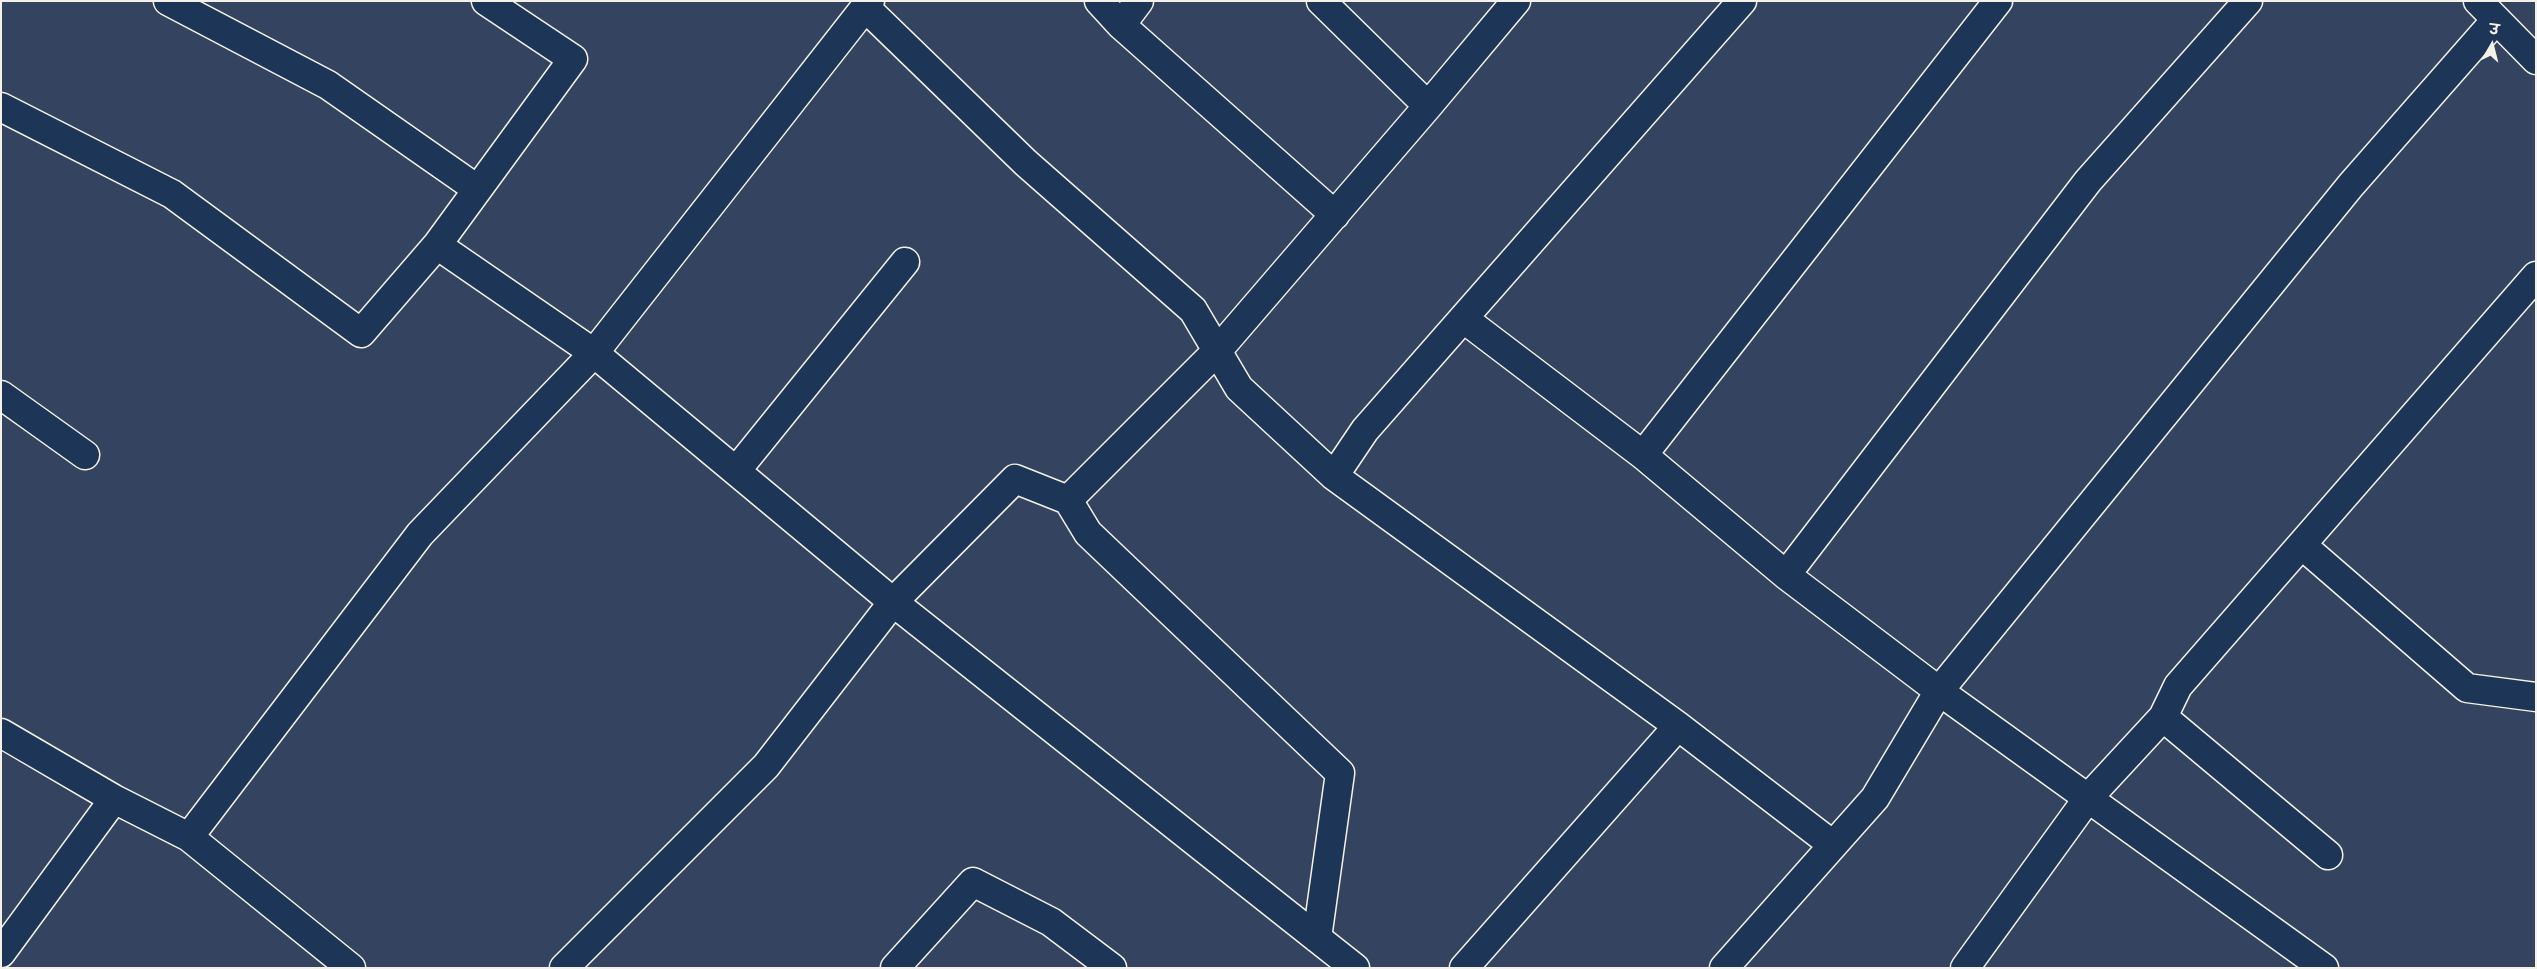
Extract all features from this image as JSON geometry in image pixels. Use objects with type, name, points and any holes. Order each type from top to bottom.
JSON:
[{"type":"street","points":[[168,1],[328,85],[477,189]]},
{"type":"street","points":[[1,107],[172,194],[361,333],[437,245],[573,59],[486,1]]},
{"type":"street","points":[[1099,1],[1121,25],[1335,215]]},
{"type":"street","points":[[1121,25],[1139,1]]},
{"type":"street","points":[[1320,1],[1428,106]]},
{"type":"street","points":[[1068,500],[1218,350],[1516,1]]},
{"type":"street","points":[[1334,476],[1364,430],[1464,319],[1742,1]]},
{"type":"street","points":[[1643,455],[1998,1]]},
{"type":"street","points":[[1786,575],[2088,181],[2248,1]]},
{"type":"street","points":[[189,837],[420,534],[594,353],[868,4],[1026,163],[1194,310],[1239,388],[1334,476],[1678,726],[1833,846]]},
{"type":"street","points":[[1724,968],[1875,798],[1939,691],[2351,185],[2487,11],[2536,60]]},
{"type":"street","points":[[437,245],[594,353],[893,602],[1355,968]]},
{"type":"street","points":[[736,471],[905,262]]},
{"type":"street","points":[[1965,968],[2088,798],[2162,717],[2178,686],[2303,546],[2536,276]]},
{"type":"street","points":[[1464,319],[1643,455],[1786,575],[1939,691],[2324,968]]},
{"type":"street","points":[[1,395],[85,455]]},
{"type":"street","points":[[564,968],[766,766],[893,602],[1015,479],[1068,500],[1088,533],[1340,773],[1317,938]]},
{"type":"street","points":[[2303,546],[2467,688],[2536,697]]},
{"type":"street","points":[[2162,717],[2328,856]]},
{"type":"street","points":[[1464,968],[1678,726]]},
{"type":"street","points":[[1,733],[114,799],[189,837],[351,968]]},
{"type":"street","points":[[1,953],[114,799]]},
{"type":"street","points":[[895,968],[973,882],[1051,922],[1112,968]]}]
